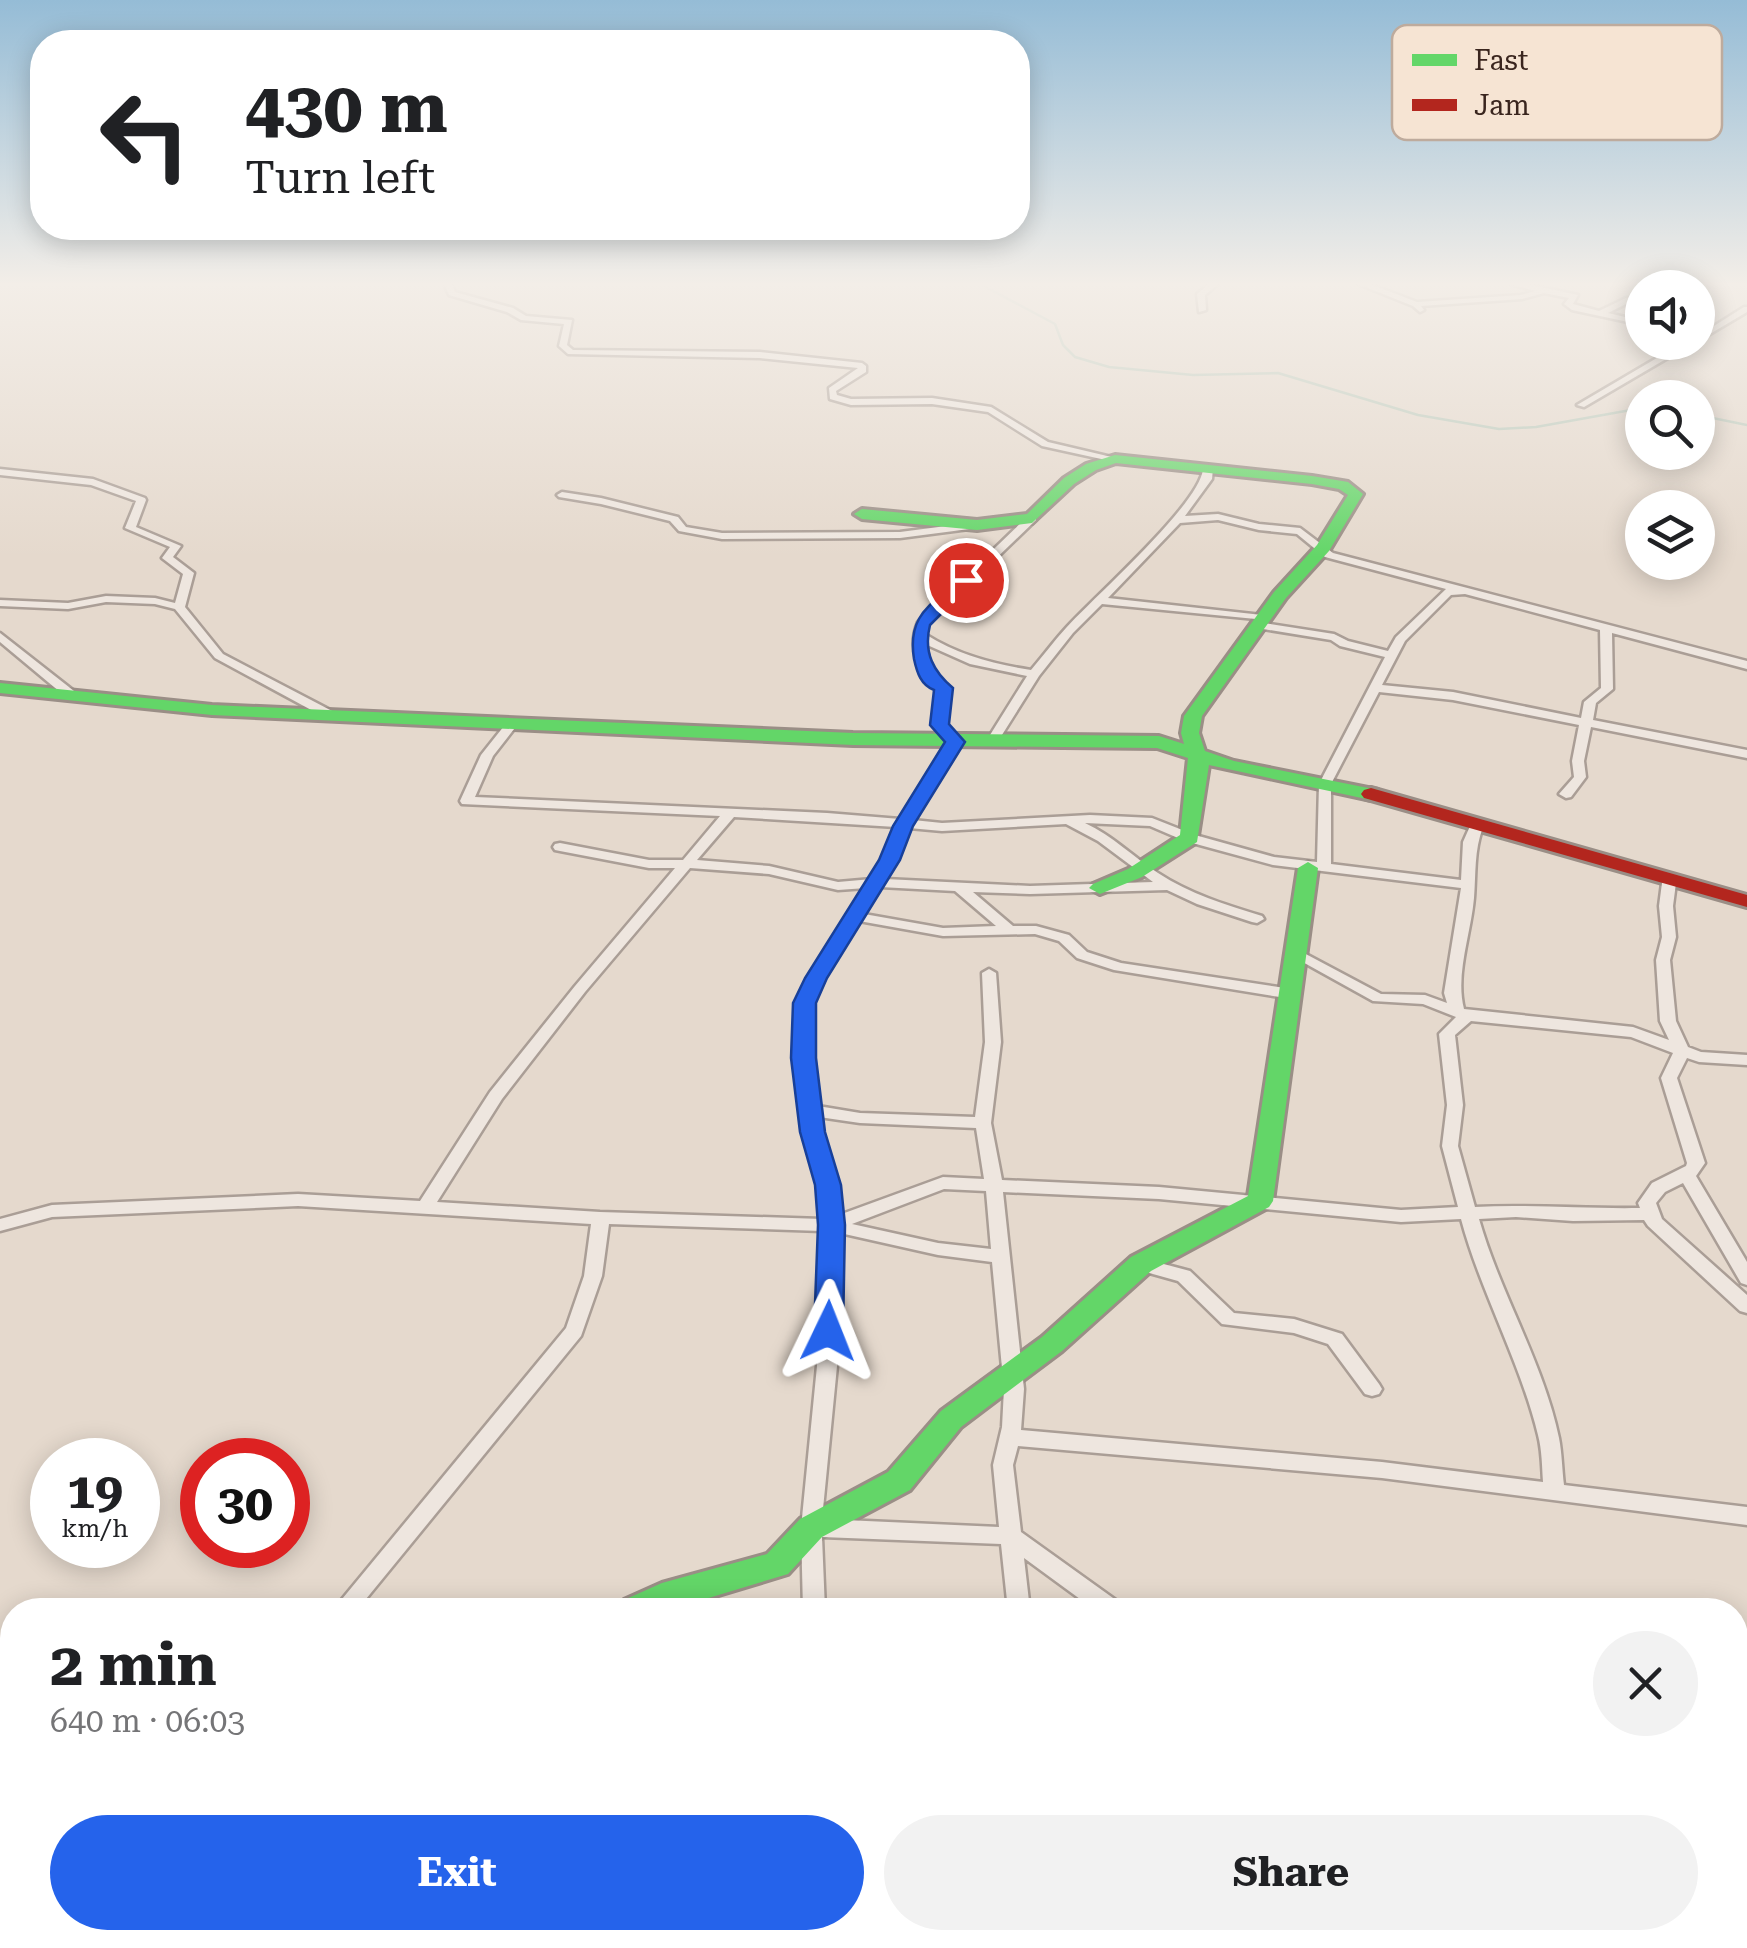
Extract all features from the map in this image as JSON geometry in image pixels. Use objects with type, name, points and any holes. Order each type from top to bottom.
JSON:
[{"type":"street","points":[[858,375],[832,390],[833,397],[851,402],[918,400],[972,406],[991,410],[1045,444],[1114,459],[1312,480],[1352,489],[1356,496],[1323,548],[1260,621],[1193,716],[1190,733],[1199,772],[1190,838]]},
{"type":"street","points":[[1581,406],[1634,375]]},
{"type":"street","points":[[955,742],[939,725],[944,688],[933,683],[925,671],[919,635],[922,624],[1050,498],[1086,470],[1114,459]]},
{"type":"street","points":[[991,743],[1034,674],[1177,520],[1206,479],[1208,469]]},
{"type":"street","points":[[0,472],[93,482],[141,500],[130,528],[176,546],[167,558],[189,573],[179,607]]},
{"type":"street","points":[[562,496],[601,500],[674,519],[683,529],[722,536],[900,534],[1032,518]]},
{"type":"street","points":[[862,514],[977,525]]},
{"type":"street","points":[[1177,520],[1218,517],[1300,531],[1329,555],[1747,665]]},
{"type":"street","points":[[1260,1202],[1276,1068],[1316,868],[1325,784],[1391,654],[1413,622],[1448,592],[1468,591]]},
{"type":"street","points":[[0,603],[68,606],[106,598],[179,607],[219,656],[330,714]]},
{"type":"street","points":[[1100,600],[1260,621],[1391,654]]},
{"type":"street","points":[[1566,794],[1580,776],[1578,761],[1590,702],[1607,689],[1610,674],[1605,660],[1606,628]]},
{"type":"street","points":[[919,635],[940,650],[975,665],[1034,674]]},
{"type":"street","points":[[0,636],[70,694]]},
{"type":"street","points":[[0,688],[212,710],[512,724],[955,742],[1158,742],[1230,766],[1362,791],[1476,828],[1573,851],[1669,884],[1747,901]]},
{"type":"street","points":[[1374,688],[1452,696],[1747,754]]},
{"type":"street","points":[[1010,716],[1023,736],[1036,742]]},
{"type":"street","points":[[512,724],[486,755],[468,801],[828,817],[903,826],[963,827],[1012,821],[1152,822],[1190,838],[1316,868],[1468,885]]},
{"type":"street","points":[[814,1598],[811,1528],[827,1366],[831,1225],[828,1185],[810,1110],[804,1058],[805,1003],[894,852],[903,826],[955,742]]},
{"type":"street","points":[[424,1209],[496,1096],[729,814]]},
{"type":"street","points":[[1066,821],[1087,827],[1170,886],[1257,919]]},
{"type":"street","points":[[1461,1013],[1452,993],[1468,885],[1470,842],[1476,828]]},
{"type":"street","points":[[1100,888],[1123,881],[1140,866],[1190,838]]},
{"type":"street","points":[[560,848],[649,864],[768,870],[838,886],[1170,886]]},
{"type":"street","points":[[1669,884],[1669,937],[1663,960],[1668,1021],[1682,1051],[1670,1078],[1696,1164],[1687,1175],[1668,1180],[1651,1193],[1647,1203],[1654,1222],[1747,1306]]},
{"type":"street","points":[[960,888],[1008,929]]},
{"type":"street","points":[[854,916],[944,932],[1036,930],[1064,938],[1082,956],[1119,967],[1292,994]]},
{"type":"street","points":[[1297,955],[1368,995],[1425,1000],[1461,1013],[1633,1032],[1699,1058],[1747,1060]]},
{"type":"street","points":[[989,973],[993,1042],[983,1122],[994,1186],[1013,1373],[1010,1437],[1003,1465],[1018,1598]]},
{"type":"street","points":[[1461,1013],[1448,1029],[1446,1041],[1456,1105],[1450,1146],[1468,1212],[1549,1438],[1554,1489]]},
{"type":"street","points":[[810,1110],[860,1118],[983,1122]]},
{"type":"street","points":[[1687,1175],[1747,1278]]},
{"type":"street","points":[[831,1225],[943,1183],[1135,1191],[1401,1216],[1468,1212],[1650,1214]]},
{"type":"street","points":[[0,1225],[52,1210],[298,1200],[600,1218],[831,1225],[938,1250],[1001,1256]]},
{"type":"street","points":[[663,1598],[776,1565],[811,1528],[898,1482],[951,1419],[1052,1344],[1141,1264],[1260,1202]]},
{"type":"street","points":[[354,1598],[574,1331],[594,1281],[601,1246],[600,1218]]},
{"type":"street","points":[[1141,1264],[1184,1276],[1229,1319],[1294,1326],[1335,1340],[1372,1389]]},
{"type":"street","points":[[1010,1437],[1554,1489],[1747,1516]]},
{"type":"street","points":[[811,1528],[1010,1536],[1095,1598]]},
{"type":"waterway","points":[[1192,375],[1197,375]]},
{"type":"waterway","points":[[1284,375],[1418,415],[1499,429],[1536,427],[1625,411]]},
{"type":"waterway","points":[[1715,418],[1747,425]]},
{"type":"traffic: fast","points":[[862,514],[977,525],[1032,518],[1069,481],[1091,467],[1115,459],[1312,480],[1343,485],[1356,494],[1323,548],[1280,595],[1193,716],[1190,733],[1199,765],[1190,838],[1135,873],[1100,888]]},
{"type":"traffic: fast","points":[[0,688],[212,710],[853,739],[1159,742],[1230,766],[1371,794]]},
{"type":"traffic: fast","points":[[662,1598],[777,1565],[811,1528],[899,1481],[951,1419],[1052,1344],[1141,1264],[1260,1201],[1308,868]]},
{"type":"traffic: jam","points":[[1371,794],[1747,901]]},
{"type":"route","points":[[828,1331],[831,1225],[824,1164],[812,1132],[802,1022],[805,1003],[816,978],[890,860],[903,826],[955,742],[939,725],[944,688],[933,683],[925,671],[919,635],[922,624],[966,580]]}]
